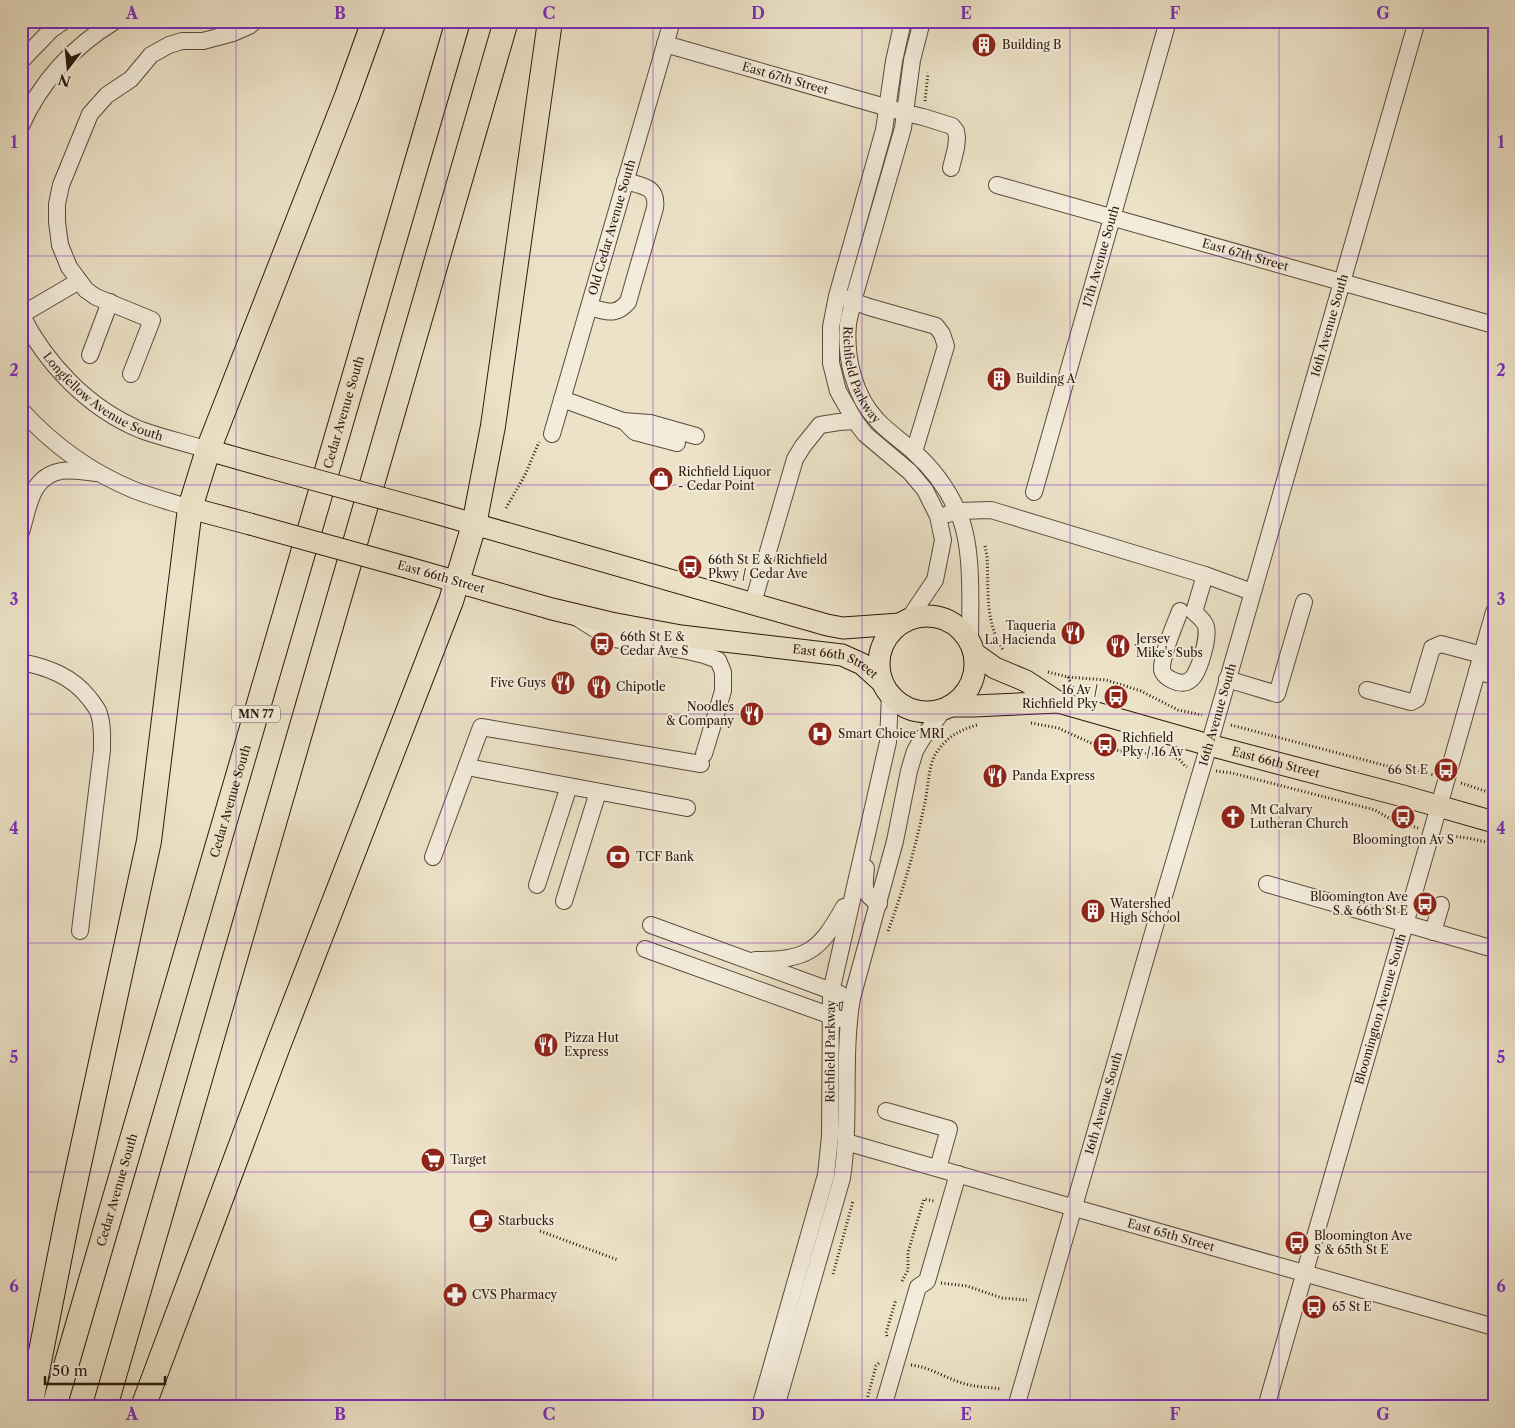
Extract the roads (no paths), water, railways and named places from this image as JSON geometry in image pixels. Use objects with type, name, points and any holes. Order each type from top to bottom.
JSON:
[{"type":"highway","points":[[30,1407],[72,1196],[149,841],[190,508],[208,450],[347,96],[374,21]]},
{"type":"highway","name":"Cedar Avenue South","points":[[54,1407],[458,21]]},
{"type":"highway","points":[[106,1407],[506,21]]},
{"type":"highway","points":[[143,1407],[278,1046],[451,601],[474,525],[493,426],[550,21]]},
{"type":"main road","points":[[208,450],[827,625],[843,628],[904,622],[922,616],[937,617],[950,622],[962,630],[972,648],[975,668],[972,683],[964,696],[948,708],[930,712],[914,711],[901,704],[886,688],[879,666],[881,650],[888,636],[904,622]]},
{"type":"main road","name":"East 66th Street","points":[[190,508],[610,623],[681,636],[842,655],[862,664],[886,688]]},
{"type":"main road","name":"East 66th Street","points":[[972,648],[995,668],[1026,681],[1058,702],[1209,746],[1494,822]]},
{"type":"main road","name":"East 66th Street","points":[[948,708],[1058,702]]},
{"type":"street","points":[[21,62],[52,29],[64,21]]},
{"type":"street","points":[[21,126],[27,112],[46,82],[70,54],[115,21]]},
{"type":"street","points":[[130,374],[152,320],[96,297],[86,290],[69,267],[60,245],[57,204],[61,185],[90,114],[107,95],[131,79],[151,55],[169,45],[182,41],[202,41],[233,33],[250,26],[255,21]]},
{"type":"street","name":"Old Cedar Avenue South","points":[[552,434],[672,21]]},
{"type":"street","name":"Richfield Parkway","points":[[903,21],[894,61],[889,108],[884,130],[837,296],[831,327],[832,363],[838,392],[865,434],[910,472],[924,490],[938,516],[943,540],[935,580],[904,622]]},
{"type":"street","name":"Richfield Parkway","points":[[922,21],[912,60],[906,113],[848,324],[848,353],[857,392],[875,419],[895,438],[914,452],[938,476],[958,511],[967,544],[972,648]]},
{"type":"street","name":"17th Avenue South","points":[[1034,492],[1168,21]]},
{"type":"street","name":"16th Avenue South","points":[[1016,1407],[1209,746],[1417,21]]},
{"type":"street","name":"East 67th Street","points":[[665,44],[952,126],[956,130],[957,138],[951,168]]},
{"type":"street","points":[[588,307],[611,312],[620,311],[628,302],[655,208],[656,198],[652,190],[625,181]]},
{"type":"street","name":"East 67th Street","points":[[997,185],[1494,325]]},
{"type":"street","points":[[21,315],[79,281]]},
{"type":"street","points":[[837,296],[936,326],[942,334],[946,346],[914,452]]},
{"type":"street","points":[[90,355],[110,302]]},
{"type":"street","name":"Longfellow Avenue South","points":[[21,315],[54,362],[73,385],[96,404],[119,419],[142,430],[208,450]]},
{"type":"street","points":[[562,399],[623,421],[650,423],[696,436]]},
{"type":"street","name":"East 66th Street","points":[[21,410],[41,432],[68,454],[98,473],[134,490],[190,508]]},
{"type":"street","points":[[623,421],[635,432],[676,443]]},
{"type":"street","name":"Richfield Parkway","points":[[753,603],[795,459],[820,425],[855,421]]},
{"type":"street","points":[[21,532],[33,490],[45,476],[62,470],[98,473]]},
{"type":"street","points":[[938,516],[958,511],[991,510],[1205,574],[1252,592]]},
{"type":"street","points":[[1180,611],[1172,629],[1162,671],[1167,678],[1184,683],[1191,680],[1196,674],[1208,636],[1206,625],[1194,612],[1205,574]]},
{"type":"street","points":[[1227,680],[1277,694],[1304,602]]},
{"type":"street","name":"Bloomington Avenue South","points":[[1266,1407],[1494,612]]},
{"type":"street","points":[[433,857],[482,727],[702,759],[723,691],[723,672],[718,660],[684,650],[609,638],[569,613]]},
{"type":"street","points":[[1367,690],[1411,702],[1416,698],[1432,648],[1440,644],[1482,655]]},
{"type":"street","points":[[21,662],[40,666],[61,674],[82,689],[98,710],[100,719],[102,750],[80,931]]},
{"type":"street","points":[[1477,671],[1494,676]]},
{"type":"street","name":"Richfield Parkway","points":[[760,1407],[826,1175],[830,1136],[831,992],[852,892],[888,742],[886,688]]},
{"type":"street","name":"Richfield Parkway","points":[[776,1407],[842,1178],[846,1142],[848,1022],[852,998],[879,904],[915,751],[922,738],[948,708]]},
{"type":"street","points":[[467,767],[687,808]]},
{"type":"street","points":[[537,885],[569,786]]},
{"type":"street","points":[[564,901],[598,792]]},
{"type":"street","points":[[872,809],[872,837],[864,881],[865,892],[869,898],[879,904]]},
{"type":"street","points":[[1266,884],[1494,949]]},
{"type":"street","points":[[745,960],[786,959],[796,957],[817,946],[831,930],[852,892]]},
{"type":"street","points":[[1433,932],[1441,905]]},
{"type":"street","points":[[651,925],[831,992],[852,998]]},
{"type":"street","points":[[644,949],[848,1022]]},
{"type":"street","points":[[886,1110],[949,1129],[938,1168]]},
{"type":"street","name":"East 65th Street","points":[[846,1142],[1494,1327]]},
{"type":"street","points":[[883,1407],[918,1287],[927,1281],[958,1174]]},
{"type":"place","name":"Building B","points":[[984,45]]},
{"type":"place","name":"Building A","points":[[999,379]]},
{"type":"place","name":"Richfield Liquor - Cedar Point","points":[[661,479]]},
{"type":"place","name":"66th St E & Richfield Pkwy / Cedar Ave","points":[[690,567]]},
{"type":"place","name":"Taqueria La Hacienda","points":[[1073,633]]},
{"type":"place","name":"66th St E & Cedar Ave S","points":[[602,644]]},
{"type":"place","name":"Jersey Mike's Subs","points":[[1118,646]]},
{"type":"place","name":"Five Guys","points":[[563,683]]},
{"type":"place","name":"Chipotle","points":[[599,687]]},
{"type":"place","name":"16 Av / Richfield Pky","points":[[1116,697]]},
{"type":"place","name":"Noodles & Company","points":[[752,714]]},
{"type":"place","name":"Smart Choice MRI","points":[[820,734]]},
{"type":"place","name":"Richfield Pky / 16 Av","points":[[1105,745]]},
{"type":"place","name":"66 St E","points":[[1446,770]]},
{"type":"place","name":"Panda Express","points":[[995,776]]},
{"type":"place","name":"Mt Calvary Lutheran Church","points":[[1233,817]]},
{"type":"place","name":"Bloomington Av S","points":[[1403,817]]},
{"type":"place","name":"TCF Bank","points":[[618,857]]},
{"type":"place","name":"Bloomington Ave S & 66th St E","points":[[1425,904]]},
{"type":"place","name":"Watershed High School","points":[[1093,911]]},
{"type":"place","name":"Pizza Hut Express","points":[[546,1045]]},
{"type":"place","name":"Target","points":[[433,1160]]},
{"type":"place","name":"Starbucks","points":[[481,1221]]},
{"type":"place","name":"Bloomington Ave S & 65th St E","points":[[1297,1243]]},
{"type":"place","name":"CVS Pharmacy","points":[[455,1295]]},
{"type":"place","name":"65 St E","points":[[1314,1307]]}]
